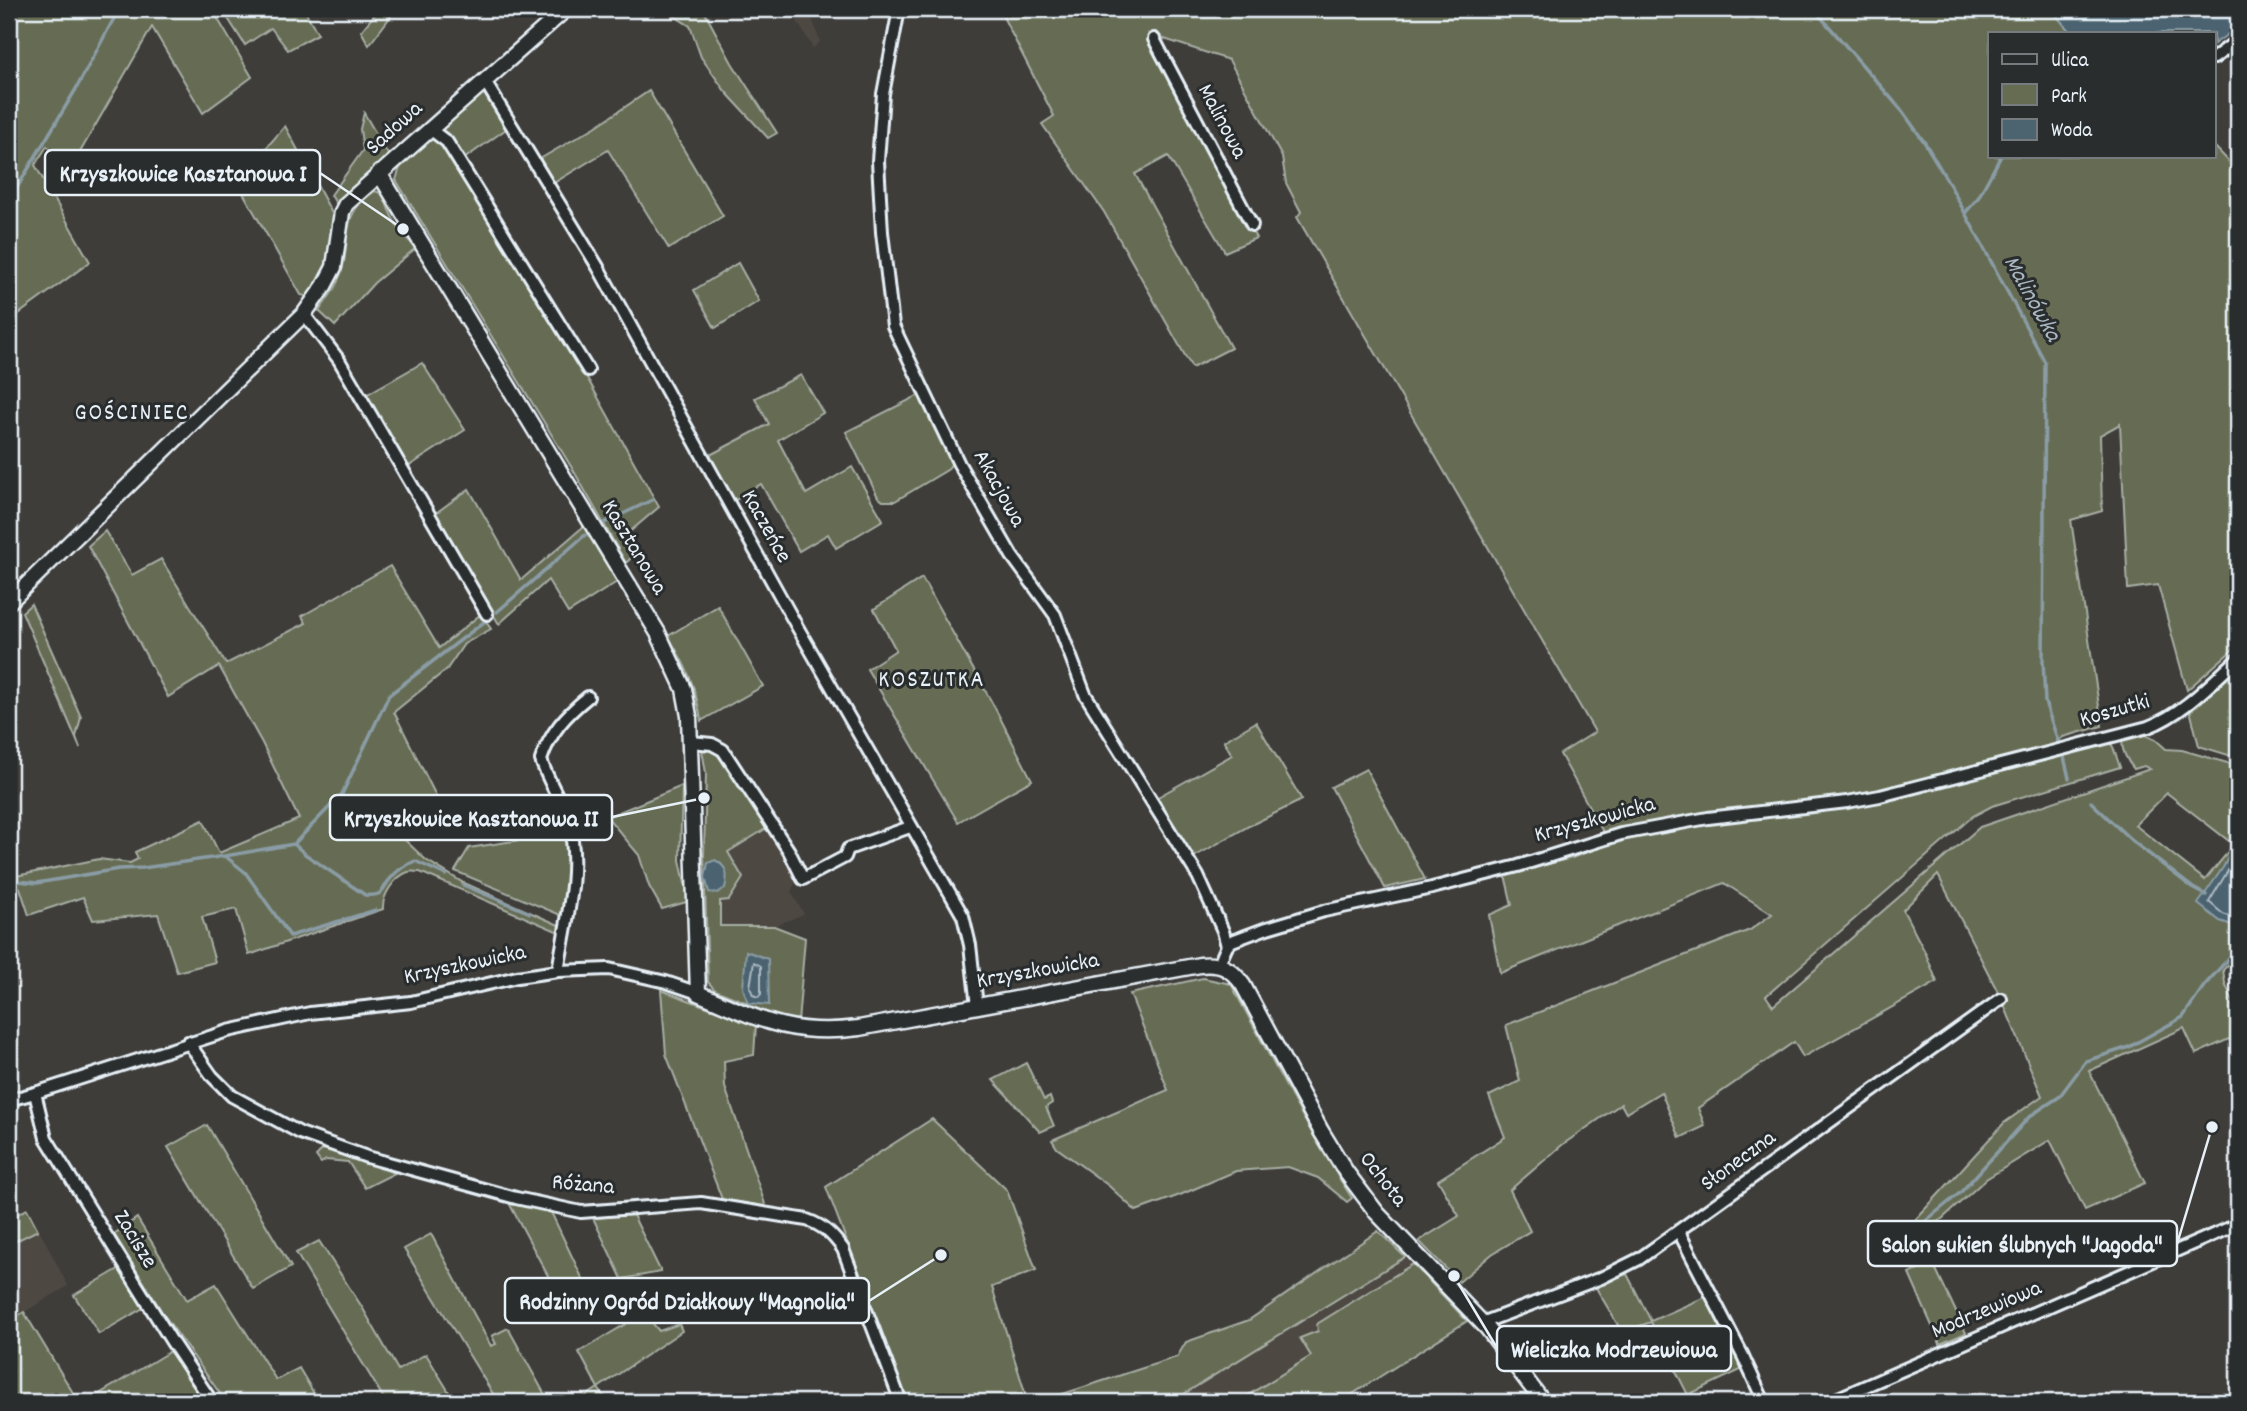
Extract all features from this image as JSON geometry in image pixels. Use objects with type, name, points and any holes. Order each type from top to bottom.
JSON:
[{"type":"street","name":"Sadowa","points":[[9,602],[304,314],[334,267],[341,212],[345,204],[566,9]]},
{"type":"street","name":"Akacjowa","points":[[899,9],[883,94],[878,161],[882,232],[893,326],[959,464],[1012,556],[1055,615],[1085,694],[1198,876],[1227,946]]},
{"type":"street","name":"Malinowa","points":[[1154,39],[1252,225]]},
{"type":"street","points":[[2216,56],[2238,40]]},
{"type":"street","name":"Kaczeńce","points":[[484,80],[598,267],[910,827],[963,916],[970,945],[977,1006]]},
{"type":"street","points":[[430,129],[447,142],[588,370]]},
{"type":"street","name":"Kasztanowa","points":[[379,173],[658,633],[684,689],[691,742],[698,993]]},
{"type":"street","points":[[304,314],[340,360],[487,614]]},
{"type":"street","name":"Koszutki","points":[[2066,747],[2157,724],[2183,707],[2238,659]]},
{"type":"street","points":[[558,971],[567,919],[574,849],[568,822],[541,760],[549,737],[561,721],[588,697]]},
{"type":"street","points":[[691,742],[712,744],[723,750],[789,851],[803,879],[845,857],[848,849],[910,827]]},
{"type":"street","name":"Krzyszkowicka","points":[[1227,946],[1243,936],[1300,918],[1443,886],[1561,855],[1621,834],[1708,818],[1858,800],[2066,747]]},
{"type":"street","points":[[1219,964],[1227,946]]},
{"type":"street","name":"Krzyszkowicka","points":[[9,1100],[188,1042],[310,1013],[411,1002],[517,977],[558,971],[609,969],[666,982],[769,1022],[790,1028],[824,1032],[859,1028],[1200,965],[1219,964]]},
{"type":"street","name":"Ochota","points":[[1219,964],[1230,970],[1243,985],[1321,1131],[1364,1196],[1482,1323],[1543,1402]]},
{"type":"street","name":"Słoneczna","points":[[1482,1323],[1621,1269],[1679,1232],[1834,1117],[2001,999]]},
{"type":"street","name":"Różana","points":[[188,1042],[212,1076],[232,1096],[300,1133],[367,1157],[516,1198],[581,1212],[701,1203],[807,1220],[820,1225],[833,1235],[843,1249],[901,1402]]},
{"type":"street","name":"Zacisze","points":[[35,1093],[46,1138],[212,1402]]},
{"type":"street","name":"Modrzewiowa","points":[[1829,1402],[2238,1224]]},
{"type":"street","points":[[1679,1232],[1764,1402]]},
{"type":"shaded area","points":[[790,9],[809,9],[820,42],[813,48]]},
{"type":"shaded area","points":[[767,828],[797,878],[791,892],[804,914],[774,926],[720,927],[719,901],[730,900],[744,879],[728,852]]},
{"type":"shaded area","points":[[28,1208],[68,1286],[9,1321],[9,1218]]},
{"type":"shaded area","points":[[1405,1257],[1439,1289],[1263,1402],[1171,1402]]},
{"type":"green space","points":[[9,9],[212,9],[252,77],[203,113],[152,27],[71,168],[47,146],[35,165],[90,262],[9,321]]},
{"type":"green space","points":[[222,9],[304,9],[318,34],[288,50],[271,28],[245,45]]},
{"type":"green space","points":[[379,9],[387,9],[391,16],[369,45],[361,31]]},
{"type":"green space","points":[[663,9],[703,9],[732,63],[777,133],[768,138],[725,91],[701,57],[690,26]]},
{"type":"green space","points":[[999,9],[2051,9],[2070,32],[1988,32],[1988,158],[2216,158],[2216,148],[2238,171],[2238,645],[2187,690],[2158,585],[2128,589],[2120,424],[2100,435],[2102,511],[2071,520],[2102,726],[2063,737],[2052,746],[1894,789],[1856,797],[1750,807],[1603,832],[1560,754],[1595,732],[1297,217],[1301,212],[1286,183],[1282,157],[1229,60],[1149,34],[1256,238],[1225,252],[1168,156],[1135,174],[1231,348],[1192,368],[1104,212],[1042,124],[1054,116]]},
{"type":"green space","points":[[487,89],[509,127],[461,161],[441,130]]},
{"type":"green space","points":[[649,91],[723,216],[669,249],[608,150],[552,184],[538,160]]},
{"type":"green space","points":[[364,113],[389,156],[338,207],[331,195],[363,150],[360,129]]},
{"type":"green space","points":[[285,126],[335,219],[329,261],[309,297],[301,295],[237,182]]},
{"type":"green space","points":[[434,137],[445,145],[576,358],[659,507],[626,535],[634,555],[626,563],[575,473],[396,180],[401,164]]},
{"type":"green space","points":[[375,191],[383,194],[396,224],[405,237],[417,247],[374,283],[335,326],[319,311],[342,270],[347,233],[354,211]]},
{"type":"green space","points":[[738,263],[759,301],[715,328],[694,290]]},
{"type":"green space","points":[[422,363],[465,430],[406,468],[366,395]]},
{"type":"green space","points":[[801,375],[823,413],[778,440],[806,494],[852,467],[883,520],[836,548],[828,534],[799,551],[761,484],[734,501],[710,455],[769,424],[755,398]]},
{"type":"green space","points":[[919,395],[952,463],[947,470],[895,501],[883,501],[878,497],[846,432]]},
{"type":"green space","points":[[469,489],[521,580],[584,526],[617,582],[568,613],[548,580],[499,624],[433,515]]},
{"type":"green space","points":[[105,531],[132,575],[161,559],[226,664],[306,623],[302,616],[390,566],[439,648],[481,614],[491,629],[464,644],[447,669],[394,712],[436,796],[389,825],[426,860],[462,882],[561,926],[561,933],[420,872],[408,872],[394,882],[385,898],[383,909],[249,955],[236,909],[202,917],[215,962],[177,972],[158,914],[93,920],[83,897],[29,915],[20,888],[9,886],[9,876],[99,859],[130,863],[138,859],[135,852],[203,820],[219,853],[299,819],[262,743],[219,666],[168,697],[88,546]]},
{"type":"green space","points":[[922,578],[1032,780],[958,822],[867,669],[896,650],[874,609]]},
{"type":"green space","points":[[31,604],[81,717],[76,737],[80,748],[22,612]]},
{"type":"green space","points":[[718,606],[763,686],[701,721],[689,677],[668,636]]},
{"type":"green space","points":[[2238,664],[2238,758],[2199,746],[2190,710]]},
{"type":"green space","points":[[1256,722],[1302,800],[1192,858],[1156,798],[1232,755],[1224,741]]},
{"type":"green space","points":[[2143,734],[2166,749],[2182,750],[2238,766],[2238,848],[2234,846],[2224,866],[2238,926],[2238,955],[2223,970],[2225,983],[2238,1012],[2238,1035],[2196,1054],[2184,1028],[2089,1071],[2145,1183],[2085,1210],[2050,1140],[1986,1179],[1942,1219],[1918,1233],[1914,1221],[2004,1123],[2042,1096],[2002,1000],[1938,875],[1903,910],[1937,982],[1803,1057],[1794,1042],[1698,1108],[1705,1126],[1680,1138],[1661,1092],[1626,1113],[1621,1104],[1562,1145],[1510,1190],[1530,1231],[1492,1254],[1459,1282],[1419,1241],[1459,1216],[1438,1180],[1505,1137],[1489,1096],[1520,1081],[1506,1025],[1750,930],[1772,914],[1724,883],[1500,973],[1489,915],[1512,905],[1505,875],[1572,858],[1622,838],[1710,821],[1806,809],[2109,741],[2120,767],[1992,806],[1973,816],[1766,996],[1773,1006],[1980,827],[2150,769],[2144,766],[2134,769],[2122,746],[2123,738]],"holes":[[[2167,793],[2234,845],[2205,880],[2135,825]]]},
{"type":"green space","points":[[711,749],[721,758],[767,828],[728,852],[743,878],[729,900],[720,901],[720,926],[774,926],[805,938],[798,1023],[750,1009],[748,1003],[715,990],[708,982],[704,856],[706,773],[702,750]]},
{"type":"green space","points":[[1366,769],[1425,879],[1385,888],[1331,787]]},
{"type":"green space","points":[[682,786],[680,860],[685,884],[690,885],[690,901],[662,909],[649,886],[639,855],[607,817]]},
{"type":"green space","points":[[565,833],[569,850],[563,916],[455,871],[469,848]]},
{"type":"green space","points":[[1203,978],[1231,984],[1304,1119],[1352,1198],[1347,1202],[1318,1178],[1288,1167],[1236,1171],[1136,1211],[1109,1186],[1057,1148],[1052,1140],[1168,1090],[1130,994]]},
{"type":"green space","points":[[661,990],[756,1025],[754,1055],[724,1061],[725,1087],[766,1207],[722,1199],[666,1054]]},
{"type":"green space","points":[[1026,1063],[1044,1100],[1050,1097],[1052,1103],[1046,1107],[1054,1126],[1040,1132],[993,1080]]},
{"type":"green space","points":[[932,1119],[1007,1190],[1036,1270],[992,1287],[1028,1402],[908,1402],[826,1187]]},
{"type":"green space","points":[[207,1125],[291,1267],[253,1289],[168,1147]]},
{"type":"green space","points":[[323,1149],[395,1173],[365,1188],[348,1162],[326,1160],[321,1163],[316,1156]]},
{"type":"green space","points":[[508,1201],[551,1212],[585,1284],[555,1289]]},
{"type":"green space","points":[[27,1209],[38,1230],[14,1242],[9,1232],[9,1219]]},
{"type":"green space","points":[[633,1215],[661,1272],[622,1279],[593,1218]]},
{"type":"green space","points":[[137,1218],[187,1300],[216,1284],[276,1380],[299,1368],[319,1402],[226,1402],[164,1315],[114,1234]]},
{"type":"green space","points":[[1378,1231],[1405,1257],[1171,1402],[1038,1402],[1177,1357],[1186,1342],[1249,1320]]},
{"type":"green space","points":[[431,1234],[491,1346],[496,1344],[492,1336],[508,1328],[549,1402],[498,1402],[404,1249]]},
{"type":"green space","points":[[319,1241],[362,1307],[398,1370],[426,1354],[455,1402],[386,1402],[296,1253]]},
{"type":"green space","points":[[1933,1263],[1966,1333],[1940,1344],[1909,1274]]},
{"type":"green space","points":[[1413,1264],[1467,1321],[1340,1402],[1237,1402],[1311,1356],[1300,1338],[1318,1331],[1317,1324]]},
{"type":"green space","points":[[122,1267],[145,1307],[99,1334],[74,1295]]},
{"type":"green space","points":[[1627,1274],[1651,1321],[1714,1293],[1745,1368],[1688,1395],[1651,1322],[1622,1332],[1595,1286]]},
{"type":"green space","points":[[24,1312],[79,1402],[9,1402],[9,1321]]},
{"type":"green space","points":[[644,1313],[659,1331],[679,1324],[682,1331],[598,1388],[579,1352]]},
{"type":"green space","points":[[172,1350],[208,1402],[86,1402]]},
{"type":"green space","points":[[598,1388],[608,1402],[577,1402]]},
{"type":"water","points":[[2051,9],[2238,9],[2238,27],[2216,43],[2216,32],[2070,32]]},
{"type":"water","points":[[2234,846],[2238,848],[2238,927],[2220,921],[2198,904]]},
{"type":"water","points":[[715,860],[725,869],[727,875],[725,888],[717,893],[709,892],[705,877],[708,863]]},
{"type":"water","points":[[746,951],[768,959],[769,1005],[748,1003],[743,988]]},
{"type":"waterway","points":[[9,201],[76,89],[119,9]]},
{"type":"waterway","name":"Malinówka","points":[[1814,9],[1903,112],[1925,143],[2045,362],[2043,660],[2045,702],[2059,744]]},
{"type":"waterway","points":[[1965,213],[1978,198],[2000,158]]},
{"type":"waterway","points":[[604,523],[652,500]]},
{"type":"waterway","points":[[497,612],[585,535]]},
{"type":"waterway","points":[[9,880],[37,883],[294,844],[342,794],[389,695],[484,622]]},
{"type":"waterway","name":"Malinówka","points":[[2064,757],[2069,778]]},
{"type":"waterway","name":"Malinówka","points":[[2091,802],[2131,840],[2206,895]]},
{"type":"waterway","points":[[294,844],[365,895],[376,895],[382,891],[396,873],[415,861],[446,875]]},
{"type":"waterway","points":[[225,856],[245,872],[290,936],[376,910]]},
{"type":"waterway","points":[[463,885],[530,913]]},
{"type":"waterway","points":[[1917,1228],[1961,1192],[2030,1116],[2059,1097],[2086,1061],[2129,1047],[2183,1017],[2204,986],[2238,948]]},
{"type":"place","name":"Krzyszkowice Kasztanowa I","points":[[403,229]]},
{"type":"place","name":"Krzyszkowice Kasztanowa II","points":[[704,798]]},
{"type":"place","name":"Salon sukien ślubnych \"Jagoda\"","points":[[2212,1127]]},
{"type":"place","name":"Rodzinny Ogród Działkowy \"Magnolia\"","points":[[941,1255]]},
{"type":"place","name":"Wieliczka Modrzewiowa","points":[[1454,1276]]},
{"type":"district","name":"GOŚCINIEC","points":[[132,414]]},
{"type":"district","name":"KOSZUTKA","points":[[932,681]]}]
